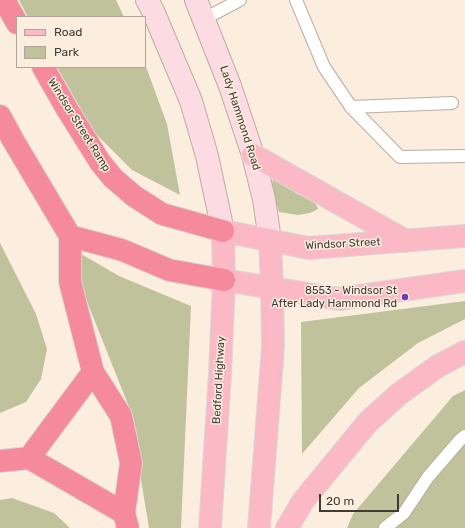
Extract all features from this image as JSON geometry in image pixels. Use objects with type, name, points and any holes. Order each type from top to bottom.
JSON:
[{"type":"highway","points":[[4,0],[16,21]]},
{"type":"highway","name":"Windsor Street Ramp","points":[[44,68],[100,162],[113,178],[134,196],[162,214],[223,231]]},
{"type":"highway","points":[[0,116],[70,236],[70,282],[93,372],[121,416],[131,463],[126,520],[29,458],[0,460]]},
{"type":"highway","points":[[70,236],[122,250],[169,270],[224,280]]},
{"type":"highway","points":[[29,458],[93,372]]},
{"type":"main road","points":[[147,0],[191,102],[208,156],[223,231]]},
{"type":"main road","name":"Lady Hammond Road","points":[[200,10],[230,86],[253,155],[264,199],[270,240]]},
{"type":"main road","points":[[253,155],[406,241]]},
{"type":"main road","name":"Windsor Street","points":[[223,231],[309,248],[465,236]]},
{"type":"main road","name":"Bedford Highway","points":[[210,528],[220,374],[224,280],[223,231]]},
{"type":"main road","points":[[259,528],[273,346],[270,240]]},
{"type":"main road","points":[[224,280],[339,299],[465,281]]},
{"type":"main road","points":[[288,528],[303,501],[368,422],[399,394],[438,366],[465,352]]},
{"type":"lane","points":[[200,10],[240,0]]},
{"type":"lane","points":[[296,0],[324,67],[351,107],[400,157],[465,156]]},
{"type":"lane","points":[[351,107],[452,103]]},
{"type":"lane","points":[[385,528],[404,513],[428,477],[465,436]]},
{"type":"green space","points":[[19,0],[116,0],[124,16],[27,16]]},
{"type":"green space","points":[[146,67],[167,124],[180,195],[132,170],[93,131],[58,68],[146,68]]},
{"type":"green space","points":[[273,175],[297,194],[314,200],[318,209],[310,213],[298,215],[279,212],[272,188]]},
{"type":"green space","points":[[0,243],[36,314],[47,349],[41,379],[26,402],[0,413]]},
{"type":"green space","points":[[64,244],[119,276],[191,306],[181,528],[149,528],[129,407]]},
{"type":"green space","points":[[465,301],[465,319],[418,343],[359,388],[302,454],[301,322]]},
{"type":"green space","points":[[465,390],[465,528],[347,528],[353,514],[453,396]]},
{"type":"green space","points":[[12,498],[54,513],[70,528],[0,528],[0,500]]},
{"type":"place","name":"8553 - Windsor St After Lady Hammond Rd","points":[[405,297]]}]
